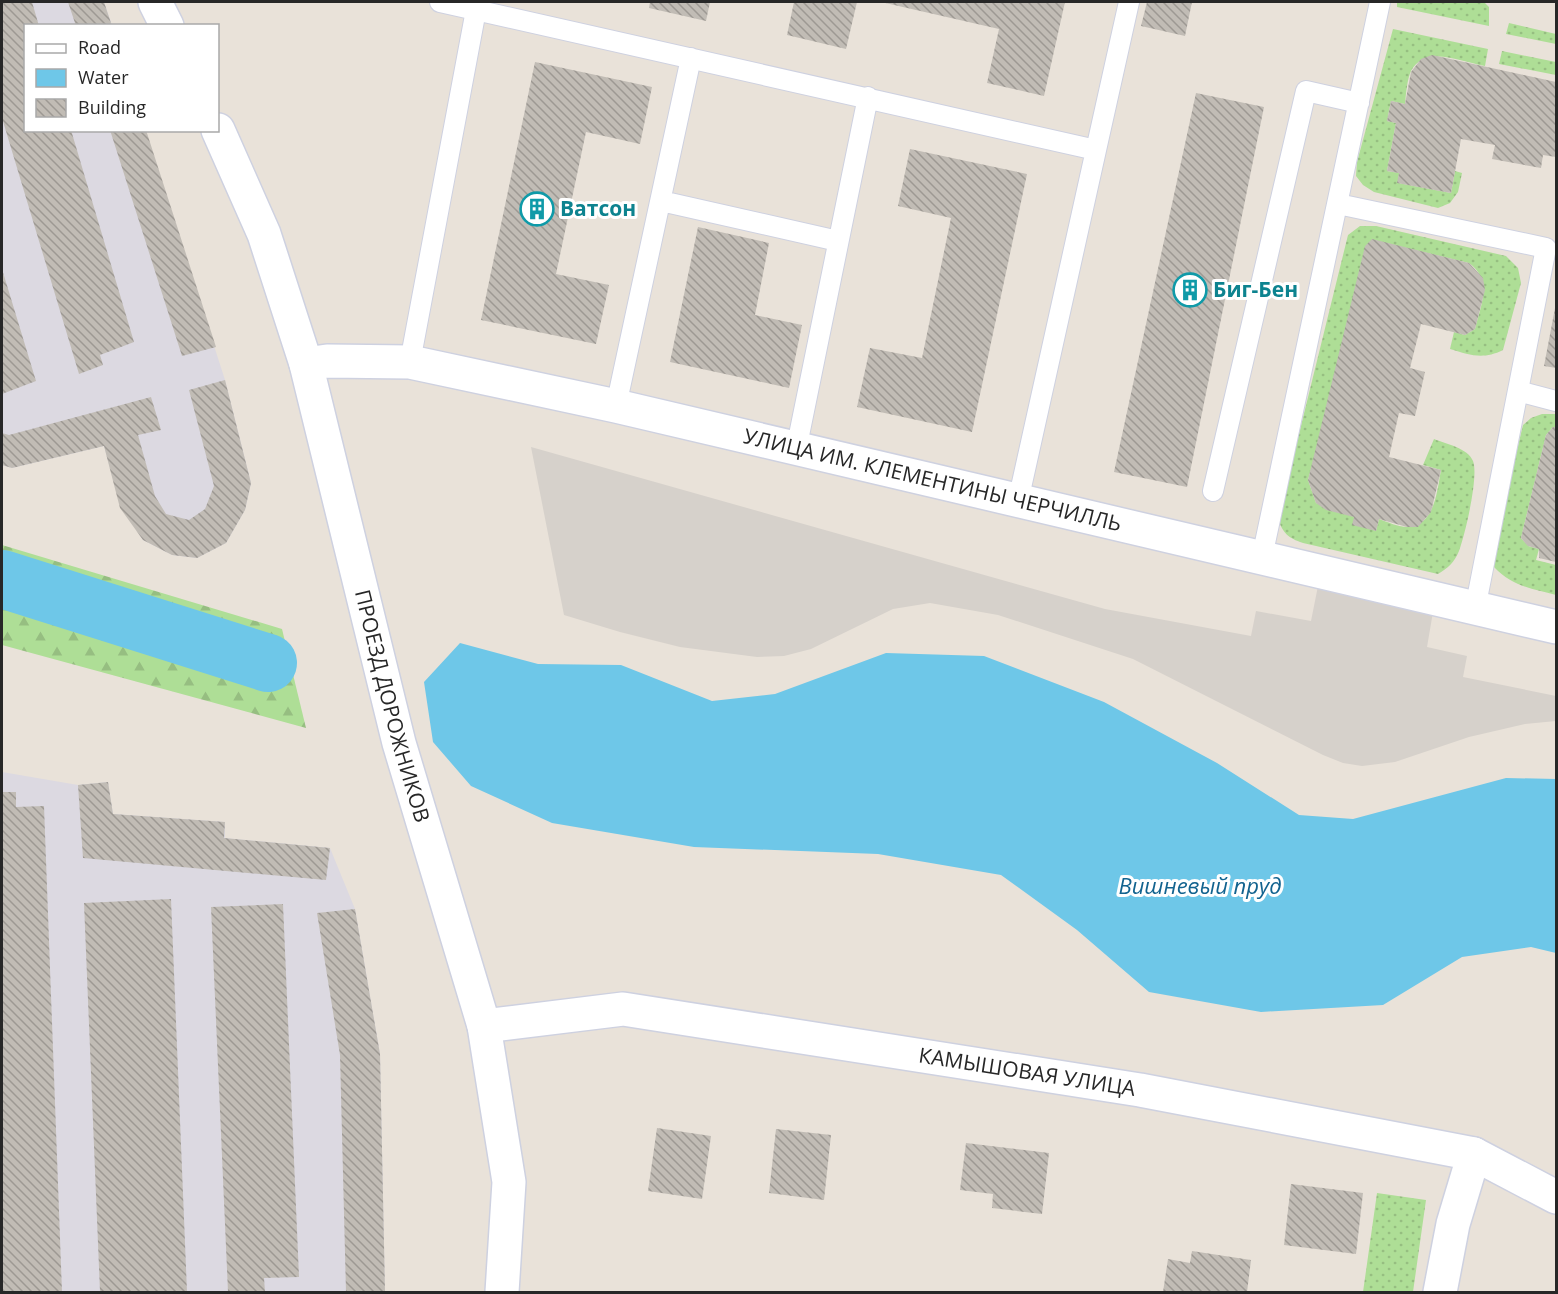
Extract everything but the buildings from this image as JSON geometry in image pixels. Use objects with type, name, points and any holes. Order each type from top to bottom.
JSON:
[{"type":"street","points":[[154,2],[166,24]]},
{"type":"street","name":"ПРОЕЗД ДОРОЖНИКОВ","points":[[219,132],[264,234],[306,364],[399,742],[484,1026],[509,1182],[502,1293]]},
{"type":"street","name":"УЛИЦА ИМ. КЛЕМЕНТИНЫ ЧЕРЧИЛЛЬ","points":[[306,364],[327,361],[410,362],[616,406],[1557,627]]},
{"type":"street","name":"КАМЫШОВАЯ УЛИЦА","points":[[484,1026],[623,1010],[1140,1090],[1474,1154],[1557,1197]]},
{"type":"street","points":[[1440,1293],[1453,1224],[1474,1154]]},
{"type":"lane","points":[[440,2],[1096,150]]},
{"type":"lane","points":[[1018,501],[1129,2]]},
{"type":"lane","points":[[1262,557],[1380,2]]},
{"type":"lane","points":[[410,362],[476,10]]},
{"type":"lane","points":[[616,406],[691,58]]},
{"type":"lane","points":[[1213,491],[1306,91],[1359,104]]},
{"type":"lane","points":[[796,450],[868,97]]},
{"type":"lane","points":[[661,201],[838,241]]},
{"type":"lane","points":[[1338,204],[1551,249],[1518,391],[1475,609]]},
{"type":"lane","points":[[1518,391],[1557,400]]},
{"type":"shaded area","points":[[2,2],[104,2],[112,24],[24,24],[24,132],[145,132],[225,380],[251,483],[245,510],[226,543],[197,558],[172,555],[143,540],[120,504],[104,446],[12,468],[2,465]]},
{"type":"shaded area","points":[[531,447],[1105,609],[1251,636],[1256,611],[1311,621],[1318,586],[1433,612],[1427,647],[1467,656],[1463,677],[1556,696],[1556,721],[1525,724],[1469,737],[1395,762],[1362,766],[1343,763],[1323,755],[1133,659],[998,615],[930,603],[893,609],[811,649],[784,656],[757,657],[680,647],[620,632],[564,615]]},
{"type":"shaded area","points":[[2,772],[78,785],[108,782],[113,814],[225,822],[225,838],[330,848],[355,909],[380,1054],[385,1292],[2,1292]]},
{"type":"green space","points":[[1397,2],[1484,2],[1489,7],[1489,26],[1397,7]]},
{"type":"green space","points":[[1509,23],[1556,34],[1556,44],[1506,34]]},
{"type":"green space","points":[[1393,29],[1488,49],[1485,66],[1445,57],[1425,58],[1411,71],[1405,104],[1391,101],[1387,121],[1396,123],[1387,171],[1399,173],[1398,183],[1451,193],[1455,171],[1462,173],[1458,192],[1450,203],[1438,208],[1374,192],[1363,185],[1356,176],[1357,162]]},
{"type":"green space","points":[[1502,51],[1556,62],[1556,75],[1499,64]]},
{"type":"green space","points":[[1360,226],[1376,226],[1506,256],[1518,268],[1521,283],[1503,350],[1483,356],[1470,355],[1450,349],[1454,332],[1465,335],[1475,329],[1483,293],[1481,277],[1476,270],[1469,263],[1373,240],[1308,480],[1316,503],[1354,517],[1376,531],[1379,519],[1407,527],[1424,521],[1436,497],[1441,470],[1423,465],[1434,439],[1466,453],[1473,461],[1474,469],[1468,519],[1457,555],[1445,570],[1438,574],[1303,543],[1287,534],[1278,519],[1348,235]]},
{"type":"green space","points":[[1542,414],[1556,414],[1556,427],[1553,427],[1546,435],[1521,538],[1528,546],[1539,549],[1536,560],[1556,565],[1556,595],[1515,583],[1494,567],[1493,550],[1523,425],[1531,418]]},
{"type":"green space","points":[[2,545],[282,629],[306,728],[2,645]]},
{"type":"green space","points":[[1377,1193],[1426,1200],[1413,1292],[1363,1292]]},
{"type":"water","name":"Вишневый пруд","points":[[460,643],[538,664],[621,665],[712,701],[775,694],[886,653],[984,656],[1104,702],[1217,763],[1299,815],[1353,819],[1506,778],[1556,779],[1556,953],[1531,947],[1462,957],[1383,1005],[1261,1012],[1149,992],[1077,930],[1001,875],[878,854],[694,847],[552,823],[471,786],[433,742],[424,682]]},
{"type":"waterway","points":[[2,579],[268,663]]},
{"type":"place","name":"Ватсон","points":[[537,209]]},
{"type":"place","name":"Биг-Бен","points":[[1190,290]]}]
